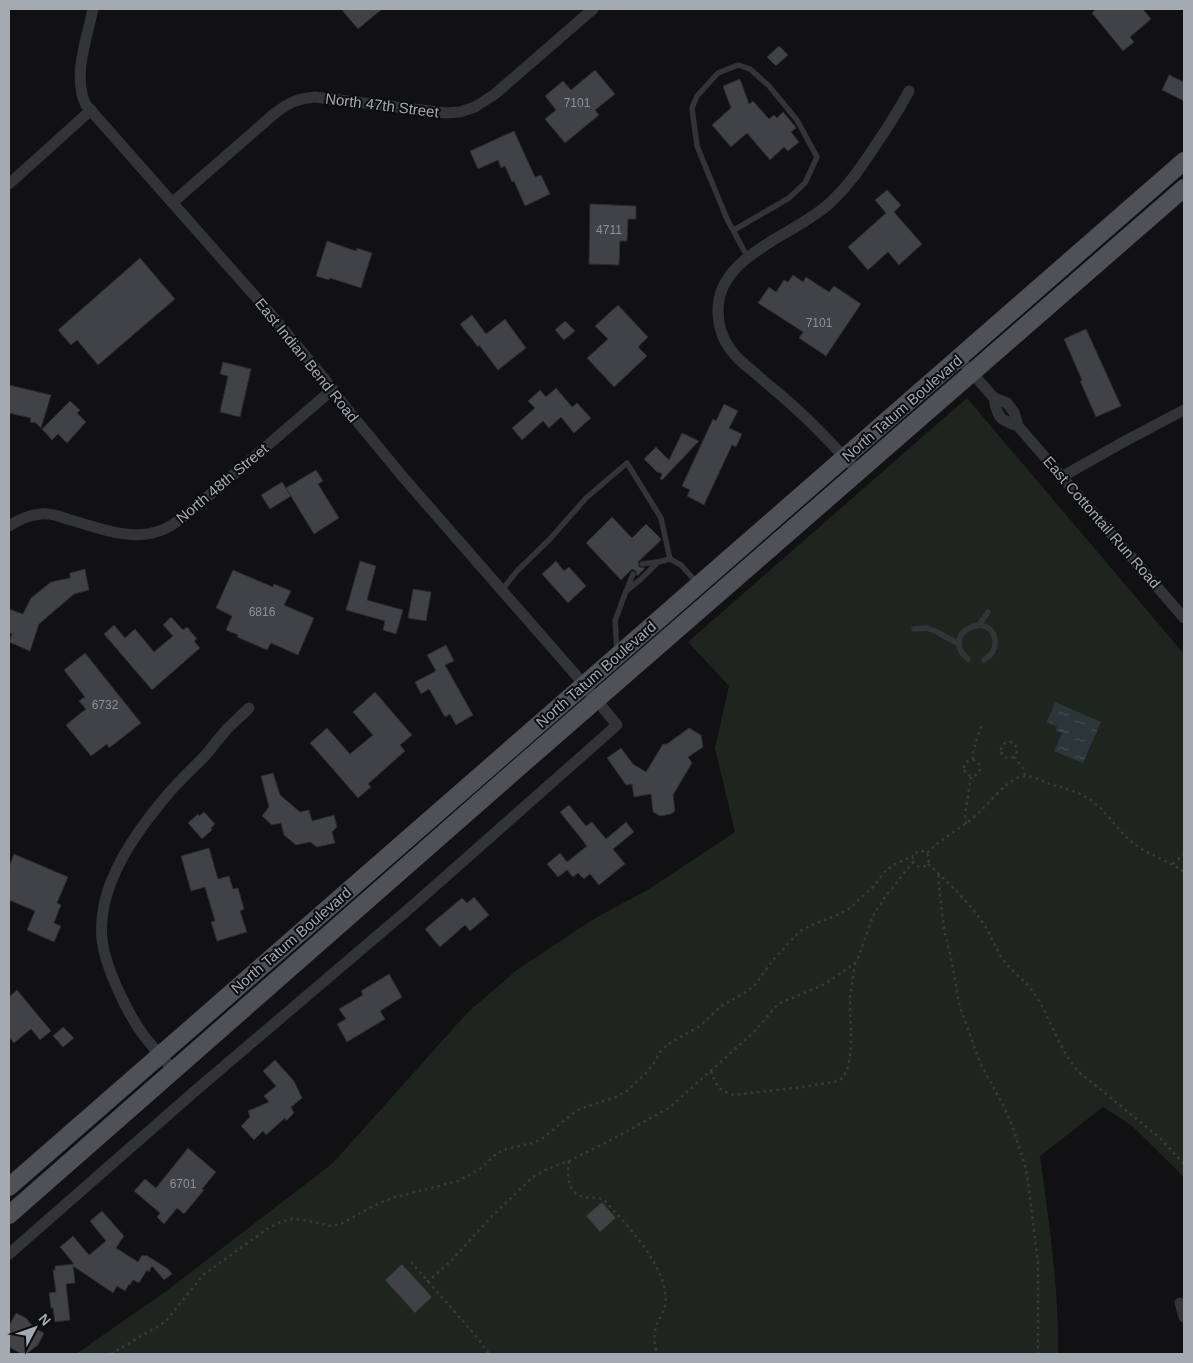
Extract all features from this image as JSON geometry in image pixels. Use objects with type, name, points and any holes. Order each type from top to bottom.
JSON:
[{"type":"main road","name":"North Tatum Boulevard","points":[[9,1215],[526,761],[591,693],[617,656],[1184,161]]},
{"type":"main road","name":"North Tatum Boulevard","points":[[9,1187],[160,1055],[591,693],[859,472],[1184,188]]},
{"type":"street","name":"East Indian Bend Road","points":[[93,9],[79,78],[82,97],[86,105],[269,312],[403,477],[591,693]]},
{"type":"street","name":"North 47th Street","points":[[172,203],[274,114],[298,99],[315,97],[446,113],[460,112],[476,107],[495,94],[593,9]]},
{"type":"street","points":[[859,472],[794,407],[740,361],[730,349],[721,333],[718,303],[720,292],[732,271],[748,258],[813,217],[830,203],[854,178],[898,113],[909,91]]},
{"type":"street","points":[[9,184],[90,110]]},
{"type":"street","name":"East Cottontail Run Road","points":[[959,358],[994,398],[1007,403],[1014,412],[1018,426],[1184,618]]},
{"type":"street","name":"North 48th Street","points":[[9,526],[20,519],[42,513],[118,533],[134,535],[156,532],[179,520],[198,505],[333,389]]},
{"type":"street","points":[[1063,476],[1184,410]]},
{"type":"street","name":"North Tatum Boulevard","points":[[9,1254],[410,908],[617,725],[591,693]]},
{"type":"street","points":[[174,1071],[139,1028],[112,977],[102,940],[102,922],[106,898],[114,874],[152,813],[169,792],[249,708]]},
{"type":"street","points":[[1180,1304],[1184,1317]]},
{"type":"lane","points":[[734,230],[789,198],[806,183],[816,156],[797,120],[769,86],[750,69],[738,65],[718,73],[697,96],[692,108],[697,146],[728,218],[734,230],[748,258]]},
{"type":"lane","points":[[502,590],[517,571],[586,498],[627,462],[661,518],[670,559]]},
{"type":"lane","points":[[642,564],[670,559],[681,565],[698,585]]},
{"type":"lane","points":[[626,591],[658,562]]},
{"type":"lane","points":[[617,656],[616,621],[633,574]]},
{"type":"lane","points":[[979,625],[988,612]]},
{"type":"lane","points":[[968,659],[960,651],[960,638],[962,633],[973,626],[979,625],[990,631],[995,641],[993,652],[984,660]]},
{"type":"lane","points":[[914,629],[927,628],[959,644]]},
{"type":"path","points":[[973,760],[973,752],[982,723]]},
{"type":"path","points":[[1006,742],[1017,746],[1017,754],[1014,757],[1006,758],[1003,756],[1001,748],[1006,742]]},
{"type":"path","points":[[1014,757],[1024,768],[1025,776]]},
{"type":"path","points":[[973,760],[980,764],[981,768],[977,776],[971,777],[964,771],[964,766],[973,760]]},
{"type":"path","points":[[927,853],[979,813],[1008,784],[1025,776],[1085,796],[1103,811],[1132,842],[1174,864],[1184,872]]},
{"type":"path","points":[[966,824],[965,815],[971,777]]},
{"type":"path","points":[[111,1354],[165,1322],[203,1276],[267,1229],[280,1222],[291,1219],[330,1226],[341,1224],[373,1206],[392,1198],[458,1181],[480,1169],[502,1151],[533,1143],[543,1138],[576,1111],[616,1097],[627,1091],[646,1073],[660,1052],[668,1044],[700,1026],[721,1006],[755,985],[773,960],[799,932],[850,908],[874,886],[886,870],[913,856],[919,850],[927,853],[930,861],[925,867],[917,867],[913,862],[913,856]]},
{"type":"path","points":[[1174,864],[1184,854]]},
{"type":"path","points":[[710,1070],[718,1087],[724,1092],[734,1095],[810,1086],[839,1081],[843,1078],[848,1069],[850,1050],[850,994],[855,963],[873,916],[885,897],[913,862]]},
{"type":"path","points":[[928,864],[958,892],[988,931],[1006,964],[1034,992],[1072,1065],[1160,1138],[1184,1164]]},
{"type":"path","points":[[939,874],[944,929],[958,1004],[980,1064],[1012,1125],[1028,1181],[1038,1264],[1038,1354]]},
{"type":"path","points":[[427,1282],[533,1177],[619,1136],[668,1108],[754,1032],[778,1004],[826,984],[855,963]]},
{"type":"path","points":[[569,1161],[568,1179],[575,1194],[583,1198],[599,1197],[604,1200],[635,1236],[660,1273],[666,1296],[654,1338],[657,1354]]},
{"type":"path","points":[[411,1262],[475,1335],[489,1354]]},
{"type":"shaded area","points":[[967,398],[1184,654],[1184,1177],[1132,1126],[1103,1107],[1040,1156],[1055,1280],[1058,1354],[76,1354],[165,1292],[333,1163],[468,1012],[517,970],[592,920],[649,889],[735,832],[715,748],[729,686],[688,642]]},
{"type":"water","points":[[1055,702],[1101,722],[1083,763],[1054,751],[1062,733],[1056,731],[1057,727],[1047,722]]},
{"type":"building","points":[[341,9],[382,9],[358,29]]},
{"type":"building","points":[[1096,9],[1143,9],[1151,19],[1130,37],[1134,42],[1123,51],[1092,13]]},
{"type":"building","points":[[779,46],[788,55],[776,66],[767,57]]},
{"type":"building","points":[[595,70],[615,94],[595,110],[599,115],[565,143],[545,119],[556,110],[545,96],[563,81],[571,90]]},
{"type":"building","points":[[1169,75],[1184,82],[1184,101],[1162,90]]},
{"type":"building","points":[[740,79],[749,104],[753,101],[769,119],[774,115],[777,118],[783,112],[796,128],[791,132],[799,142],[788,151],[784,147],[770,160],[747,133],[731,147],[712,125],[731,108],[723,86]]},
{"type":"building","points":[[514,131],[535,177],[541,175],[550,194],[525,206],[505,166],[501,168],[498,160],[478,169],[470,151]]},
{"type":"building","points":[[887,190],[901,205],[894,212],[922,244],[899,265],[888,252],[868,270],[848,247],[886,213],[875,200]]},
{"type":"building","points":[[590,204],[636,206],[636,219],[628,219],[627,241],[620,241],[619,265],[589,264]]},
{"type":"building","points":[[327,241],[356,251],[357,248],[372,253],[361,288],[330,278],[329,280],[316,276]]},
{"type":"building","points":[[140,258],[175,299],[98,365],[77,340],[71,345],[58,330]]},
{"type":"building","points":[[793,275],[803,282],[806,277],[829,292],[834,286],[861,304],[826,356],[799,338],[803,332],[758,303],[769,287],[776,292],[784,280],[788,282]]},
{"type":"building","points":[[618,305],[648,337],[638,347],[647,356],[614,387],[587,358],[608,339],[595,326]]},
{"type":"building","points":[[472,315],[486,334],[505,319],[526,348],[498,370],[460,324]]},
{"type":"building","points":[[565,321],[575,331],[564,340],[555,330]]},
{"type":"building","points":[[1086,329],[1121,406],[1096,417],[1064,339]]},
{"type":"building","points":[[223,362],[251,369],[240,417],[220,412],[228,376],[220,374]]},
{"type":"building","points":[[9,385],[51,395],[41,428],[36,423],[30,422],[31,418],[9,413]]},
{"type":"building","points":[[556,388],[572,407],[577,403],[591,418],[574,433],[561,417],[549,428],[543,421],[522,440],[512,428],[535,408],[528,401],[540,390],[546,397]]},
{"type":"building","points":[[70,401],[80,410],[77,413],[86,422],[67,443],[58,434],[52,440],[42,429]]},
{"type":"building","points":[[724,404],[738,411],[729,428],[742,434],[736,447],[732,445],[704,505],[687,496],[690,490],[682,486],[713,419],[716,421]]},
{"type":"building","points":[[682,433],[699,441],[662,480],[660,479],[662,474],[658,473],[644,459],[656,447],[669,460]]},
{"type":"building","points":[[316,470],[323,481],[318,484],[339,518],[314,534],[286,488]]},
{"type":"building","points":[[282,482],[291,496],[270,509],[261,495]]},
{"type":"building","points":[[612,517],[632,538],[646,524],[661,539],[638,562],[639,567],[645,568],[637,576],[636,571],[632,569],[621,580],[586,543]]},
{"type":"building","points":[[360,561],[376,566],[367,600],[403,610],[396,634],[383,630],[385,621],[346,610]]},
{"type":"building","points":[[556,561],[564,571],[569,567],[586,586],[568,603],[542,574]]},
{"type":"building","points":[[85,569],[89,590],[74,594],[39,624],[30,651],[9,642],[12,634],[9,633],[9,609],[23,614],[31,598],[51,582],[70,578],[70,573]]},
{"type":"building","points":[[233,570],[273,587],[274,584],[291,591],[284,605],[314,618],[298,655],[271,643],[267,650],[226,630],[232,616],[216,608]]},
{"type":"building","points":[[413,589],[431,592],[426,621],[408,618]]},
{"type":"building","points":[[171,617],[183,630],[187,627],[197,639],[194,641],[200,648],[152,690],[104,634],[114,625],[125,638],[135,629],[154,652],[173,636],[163,625]]},
{"type":"building","points":[[446,645],[454,661],[445,665],[473,715],[456,725],[450,714],[445,717],[429,689],[421,694],[415,682],[436,671],[427,655]]},
{"type":"building","points":[[85,653],[141,723],[109,748],[107,744],[91,756],[66,725],[86,709],[79,701],[85,697],[64,670]]},
{"type":"building","points":[[375,692],[412,735],[400,745],[405,751],[368,784],[371,787],[358,798],[310,743],[327,728],[350,754],[373,735],[353,712]]},
{"type":"building","points":[[689,728],[701,735],[703,747],[688,757],[692,763],[673,795],[675,811],[671,814],[660,816],[653,812],[651,794],[634,797],[632,784],[626,785],[607,758],[621,748],[633,764],[646,772],[663,744],[667,744]]},
{"type":"building","points":[[273,773],[280,795],[300,812],[309,810],[312,821],[334,815],[337,827],[332,832],[335,843],[317,847],[310,842],[296,845],[284,835],[281,823],[272,825],[262,816],[269,807],[261,776]]},
{"type":"building","points":[[569,805],[586,826],[592,822],[606,839],[626,822],[634,832],[613,849],[625,864],[599,885],[590,874],[584,879],[578,873],[573,877],[567,870],[558,877],[547,864],[560,853],[567,862],[587,846],[560,812]]},
{"type":"building","points":[[204,812],[215,824],[211,828],[212,830],[202,839],[188,823],[198,814],[199,816]]},
{"type":"building","points":[[209,848],[218,879],[229,876],[233,889],[238,888],[244,909],[240,911],[247,932],[217,941],[211,922],[215,921],[205,887],[191,891],[181,856]]},
{"type":"building","points":[[14,854],[68,877],[57,903],[61,905],[54,923],[61,926],[54,942],[27,930],[35,911],[9,900],[9,867]]},
{"type":"building","points":[[474,897],[489,915],[470,931],[465,925],[440,947],[425,929],[462,898],[467,903]]},
{"type":"building","points":[[389,974],[402,997],[380,1011],[385,1019],[347,1042],[337,1024],[346,1019],[339,1009],[363,995],[361,991]]},
{"type":"building","points":[[17,990],[51,1031],[40,1040],[31,1029],[14,1043],[9,1037],[9,997]]},
{"type":"building","points":[[63,1027],[74,1038],[63,1047],[53,1036]]},
{"type":"building","points":[[275,1060],[294,1081],[302,1098],[291,1107],[294,1113],[286,1121],[285,1118],[266,1135],[263,1131],[254,1140],[241,1126],[250,1117],[248,1111],[269,1102],[264,1096],[276,1086],[263,1071]]},
{"type":"building","points":[[188,1148],[216,1172],[184,1214],[177,1208],[164,1224],[157,1217],[160,1213],[134,1191],[145,1179],[156,1188]]},
{"type":"building","points":[[602,1202],[616,1218],[600,1232],[586,1216]]},
{"type":"building","points":[[102,1211],[124,1236],[116,1248],[138,1262],[142,1255],[146,1255],[168,1269],[172,1274],[164,1280],[152,1266],[149,1272],[147,1270],[139,1283],[133,1280],[125,1291],[117,1286],[113,1293],[73,1266],[75,1283],[66,1284],[70,1320],[55,1322],[49,1293],[56,1292],[53,1270],[55,1270],[55,1266],[74,1264],[60,1247],[73,1236],[89,1255],[106,1241],[90,1221]]},
{"type":"building","points":[[402,1264],[432,1297],[415,1313],[385,1280]]},
{"type":"building","points":[[16,1313],[26,1318],[34,1328],[44,1333],[38,1345],[26,1354],[22,1354],[9,1347],[9,1326]]}]
